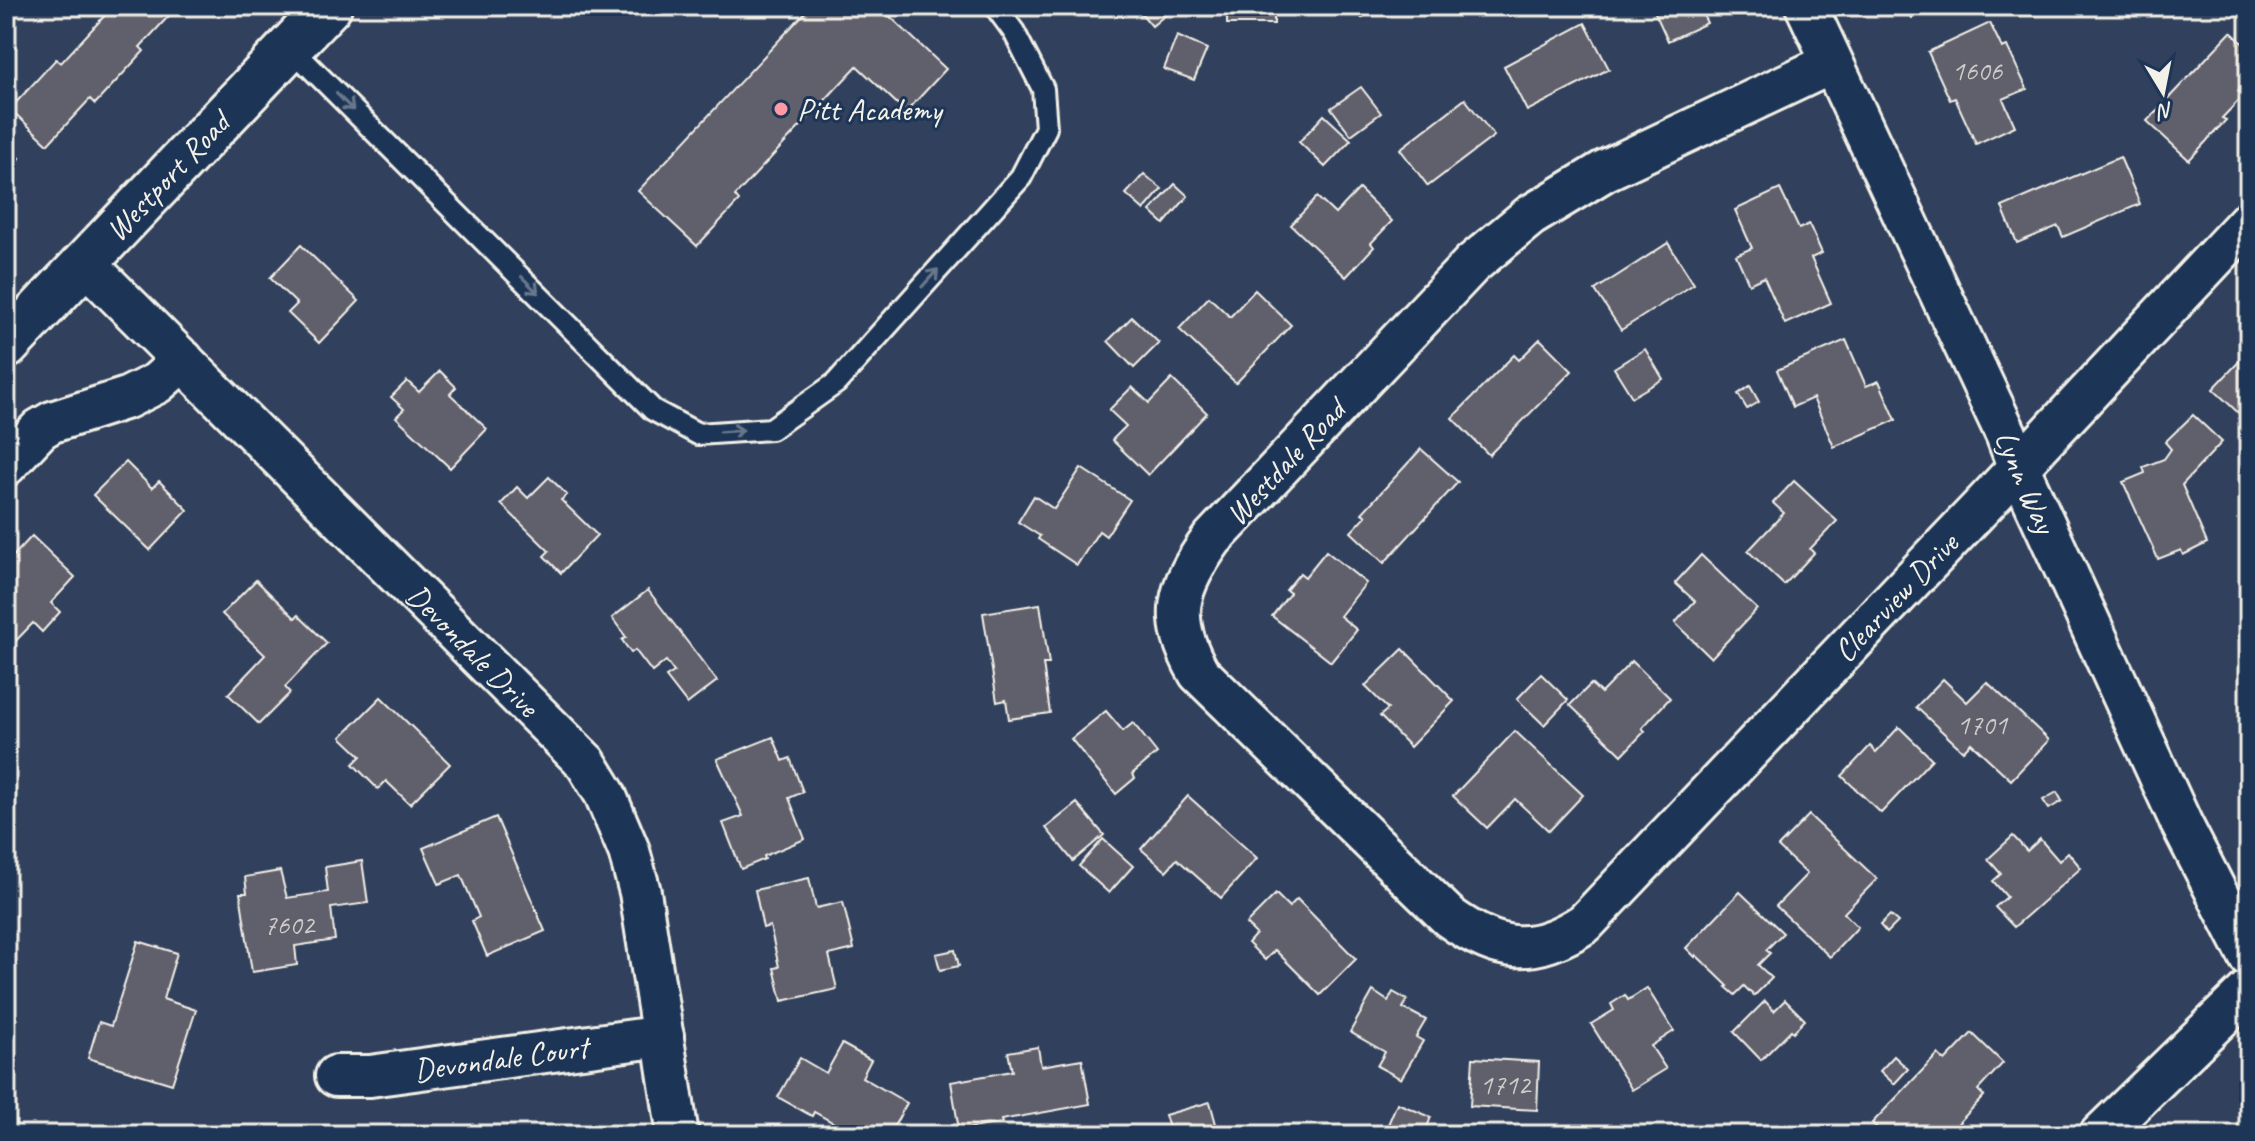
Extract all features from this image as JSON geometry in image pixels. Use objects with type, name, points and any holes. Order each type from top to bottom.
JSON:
[{"type":"main road","name":"Westport Road","points":[[6,346],[329,6]]},
{"type":"street","name":"Lynn Way","points":[[1806,6],[2006,434],[2182,825],[2249,956]]},
{"type":"street","name":"Westdale Road","points":[[1525,947],[1484,940],[1449,917],[1199,673],[1186,649],[1179,619],[1182,591],[1191,568],[1212,539],[1472,264],[1530,216],[1604,171],[1832,63]]},
{"type":"street","name":"Clearview Drive","points":[[1525,947],[1563,938],[1585,923],[2249,221]]},
{"type":"street","name":"Devondale Drive","points":[[85,263],[586,763],[605,794],[629,851],[640,892],[678,1135]]},
{"type":"street","points":[[6,465],[40,429],[52,422],[127,398],[157,383],[183,360]]},
{"type":"street","points":[[2100,1135],[2249,990]]},
{"type":"street","name":"Devondale Court","points":[[336,1076],[370,1076],[663,1036]]},
{"type":"lane","points":[[290,47],[653,410],[698,434],[771,429],[836,383],[1021,177],[1046,128],[1043,89],[1014,32],[995,6]]},
{"type":"building","points":[[105,6],[178,6],[140,47],[144,51],[95,104],[90,99],[48,144],[10,109],[56,59],[61,63],[107,13],[102,9]]},
{"type":"building","points":[[811,6],[879,6],[946,69],[906,112],[857,66],[735,196],[739,201],[697,246],[638,191]]},
{"type":"building","points":[[1135,6],[1176,6],[1152,26]]},
{"type":"building","points":[[1227,6],[1274,6],[1274,24],[1227,24]]},
{"type":"building","points":[[1349,6],[1373,6],[1362,18]]},
{"type":"building","points":[[1652,6],[1699,6],[1707,23],[1668,41]]},
{"type":"building","points":[[1906,6],[1937,6],[1912,18]]},
{"type":"building","points":[[1585,23],[1609,69],[1527,111],[1504,66]]},
{"type":"building","points":[[1990,23],[2002,48],[2007,46],[2027,89],[2003,99],[2015,126],[1976,144],[1955,98],[1950,100],[1928,52]]},
{"type":"building","points":[[2231,32],[2249,49],[2249,79],[2238,91],[2243,96],[2222,118],[2226,120],[2189,160],[2147,121]]},
{"type":"building","points":[[1177,36],[1207,49],[1194,80],[1164,69]]},
{"type":"building","points":[[1361,87],[1381,113],[1351,135],[1331,108]]},
{"type":"building","points":[[1465,99],[1494,136],[1428,186],[1400,149]]},
{"type":"building","points":[[1324,115],[1351,140],[1325,167],[1299,142]]},
{"type":"building","points":[[6,144],[20,158],[6,173]]},
{"type":"building","points":[[2120,157],[2140,204],[2063,237],[2058,226],[2017,243],[2002,207]]},
{"type":"building","points":[[1144,174],[1162,189],[1144,210],[1126,194]]},
{"type":"building","points":[[1175,184],[1188,196],[1164,224],[1150,211]]},
{"type":"building","points":[[1359,189],[1392,221],[1371,243],[1374,247],[1346,277],[1291,225],[1317,197],[1335,214]]},
{"type":"building","points":[[1780,189],[1799,229],[1809,224],[1822,253],[1811,258],[1831,303],[1785,324],[1764,277],[1749,284],[1736,255],[1752,248],[1735,210]]},
{"type":"building","points":[[1668,243],[1694,284],[1621,330],[1595,290]]},
{"type":"building","points":[[301,245],[359,301],[319,343],[288,313],[297,304],[270,278]]},
{"type":"building","points":[[1255,290],[1291,325],[1236,383],[1179,329],[1209,297],[1230,317]]},
{"type":"building","points":[[1132,317],[1159,343],[1134,368],[1108,341]]},
{"type":"building","points":[[1540,339],[1572,371],[1489,455],[1452,418],[1514,355],[1519,360]]},
{"type":"building","points":[[1846,340],[1866,386],[1879,381],[1896,420],[1834,447],[1813,398],[1793,407],[1777,370]]},
{"type":"building","points":[[1645,349],[1663,379],[1632,397],[1614,368]]},
{"type":"building","points":[[2249,351],[2249,423],[2213,389]]},
{"type":"building","points":[[440,371],[456,387],[450,394],[487,429],[450,468],[396,417],[404,409],[391,397],[407,381],[419,392]]},
{"type":"building","points":[[1172,379],[1207,413],[1148,475],[1112,440],[1126,426],[1109,410],[1132,387],[1149,403]]},
{"type":"building","points":[[1750,386],[1759,402],[1747,409],[1738,394]]},
{"type":"building","points":[[2193,415],[2222,442],[2182,485],[2207,543],[2183,555],[2181,550],[2158,559],[2123,482],[2145,473],[2143,467],[2164,459],[2171,449],[2165,442]]},
{"type":"building","points":[[1421,449],[1458,482],[1384,563],[1351,532],[1366,516],[1362,513]]},
{"type":"building","points":[[126,462],[152,488],[159,481],[188,510],[150,550],[93,495]]},
{"type":"building","points":[[1081,468],[1130,500],[1106,536],[1099,531],[1077,565],[1018,522],[1034,496],[1054,509]]},
{"type":"building","points":[[549,477],[567,495],[561,500],[597,535],[561,573],[544,556],[549,551],[501,504],[517,487],[528,498]]},
{"type":"building","points":[[1794,481],[1837,521],[1810,549],[1814,553],[1784,585],[1748,551],[1784,513],[1773,503]]},
{"type":"building","points":[[32,536],[75,577],[51,603],[60,612],[42,632],[33,623],[6,651],[6,564]]},
{"type":"building","points":[[1326,551],[1366,583],[1340,616],[1357,630],[1331,662],[1272,616],[1290,593],[1286,590],[1300,573],[1305,577]]},
{"type":"building","points":[[1701,555],[1757,609],[1711,658],[1675,623],[1695,601],[1675,583]]},
{"type":"building","points":[[256,580],[295,618],[298,615],[327,643],[285,687],[290,693],[259,724],[228,694],[265,655],[222,614]]},
{"type":"building","points":[[648,590],[717,681],[687,704],[666,677],[674,672],[666,661],[652,672],[635,650],[631,653],[622,640],[626,637],[612,618]]},
{"type":"building","points":[[1040,604],[1049,664],[1043,664],[1050,713],[1009,719],[1006,700],[997,702],[983,613]]},
{"type":"building","points":[[1403,649],[1454,701],[1410,747],[1380,716],[1388,709],[1365,686]]},
{"type":"building","points":[[1632,661],[1670,698],[1622,755],[1570,705],[1591,684],[1601,693]]},
{"type":"building","points":[[1541,674],[1568,700],[1544,725],[1517,699]]},
{"type":"building","points":[[1943,679],[1967,702],[1987,682],[2049,740],[2011,780],[1971,743],[1963,751],[1916,707]]},
{"type":"building","points":[[381,697],[450,764],[410,804],[386,781],[378,789],[353,764],[361,756],[341,737]]},
{"type":"building","points":[[1106,711],[1123,731],[1133,723],[1157,753],[1132,774],[1135,778],[1116,794],[1071,739]]},
{"type":"building","points":[[1899,727],[1932,759],[1881,813],[1842,776],[1870,746],[1876,752]]},
{"type":"building","points":[[1515,731],[1583,795],[1549,831],[1515,799],[1487,828],[1453,796]]},
{"type":"building","points":[[773,737],[783,761],[790,758],[803,792],[789,798],[805,839],[741,869],[723,823],[743,816],[717,759]]},
{"type":"building","points":[[2057,792],[2062,801],[2049,809],[2043,800]]},
{"type":"building","points":[[1188,796],[1257,858],[1221,898],[1177,859],[1166,871],[1141,849]]},
{"type":"building","points":[[1077,803],[1104,835],[1073,861],[1046,828]]},
{"type":"building","points":[[1809,815],[1877,879],[1844,913],[1858,927],[1830,957],[1776,906],[1807,874],[1778,847]]},
{"type":"building","points":[[496,817],[545,931],[487,956],[472,921],[479,917],[461,875],[439,884],[423,848]]},
{"type":"building","points":[[2013,836],[2027,851],[2040,839],[2059,861],[2068,852],[2081,868],[2014,927],[1995,907],[2007,897],[1993,881],[2001,874],[1988,859]]},
{"type":"building","points":[[1103,839],[1133,866],[1109,893],[1079,866]]},
{"type":"building","points":[[362,861],[368,903],[331,908],[335,940],[295,946],[297,965],[252,972],[240,893],[247,893],[245,877],[280,871],[287,898],[328,892],[325,867]]},
{"type":"building","points":[[809,878],[816,908],[843,902],[854,949],[829,955],[837,989],[782,1001],[774,968],[779,967],[770,926],[763,928],[755,890]]},
{"type":"building","points":[[1740,892],[1783,933],[1766,950],[1770,953],[1758,965],[1772,978],[1754,996],[1744,986],[1735,995],[1686,948]]},
{"type":"building","points":[[1276,894],[1289,907],[1297,899],[1356,959],[1320,995],[1275,950],[1265,960],[1248,943],[1256,934],[1246,924]]},
{"type":"building","points":[[1890,915],[1898,922],[1887,933],[1880,925]]},
{"type":"building","points":[[138,941],[177,953],[163,999],[196,1010],[172,1084],[88,1058],[99,1022],[111,1026]]},
{"type":"building","points":[[955,950],[959,966],[940,970],[936,954]]},
{"type":"building","points":[[1647,988],[1674,1031],[1651,1046],[1666,1069],[1632,1090],[1591,1024],[1614,1010],[1611,1004],[1625,995],[1628,1000]]},
{"type":"building","points":[[1373,991],[1388,1001],[1393,992],[1407,1000],[1403,1008],[1426,1020],[1416,1037],[1423,1041],[1401,1079],[1377,1066],[1385,1052],[1350,1032]]},
{"type":"building","points":[[1785,1000],[1805,1020],[1761,1060],[1734,1032],[1765,1001],[1774,1011]]},
{"type":"building","points":[[1972,1033],[2003,1063],[1978,1090],[1984,1096],[1949,1133],[1952,1135],[1884,1135],[1872,1123],[1938,1054],[1945,1061]]},
{"type":"building","points":[[842,1044],[871,1060],[862,1077],[907,1103],[889,1135],[847,1135],[848,1131],[814,1112],[812,1116],[778,1097],[800,1058],[826,1073]]},
{"type":"building","points":[[1038,1047],[1041,1066],[1082,1059],[1090,1104],[959,1130],[951,1082],[1012,1071],[1008,1052]]},
{"type":"building","points":[[1894,1056],[1908,1069],[1894,1084],[1880,1071]]},
{"type":"building","points":[[1473,1058],[1539,1062],[1537,1110],[1470,1106]]},
{"type":"building","points":[[1210,1102],[1219,1135],[1171,1135],[1165,1115]]},
{"type":"building","points":[[1397,1103],[1431,1117],[1424,1135],[1384,1134]]},
{"type":"building","points":[[1536,1131],[1576,1132],[1576,1135],[1536,1135]]},
{"type":"place","name":"Pitt Academy","points":[[781,109]]}]
